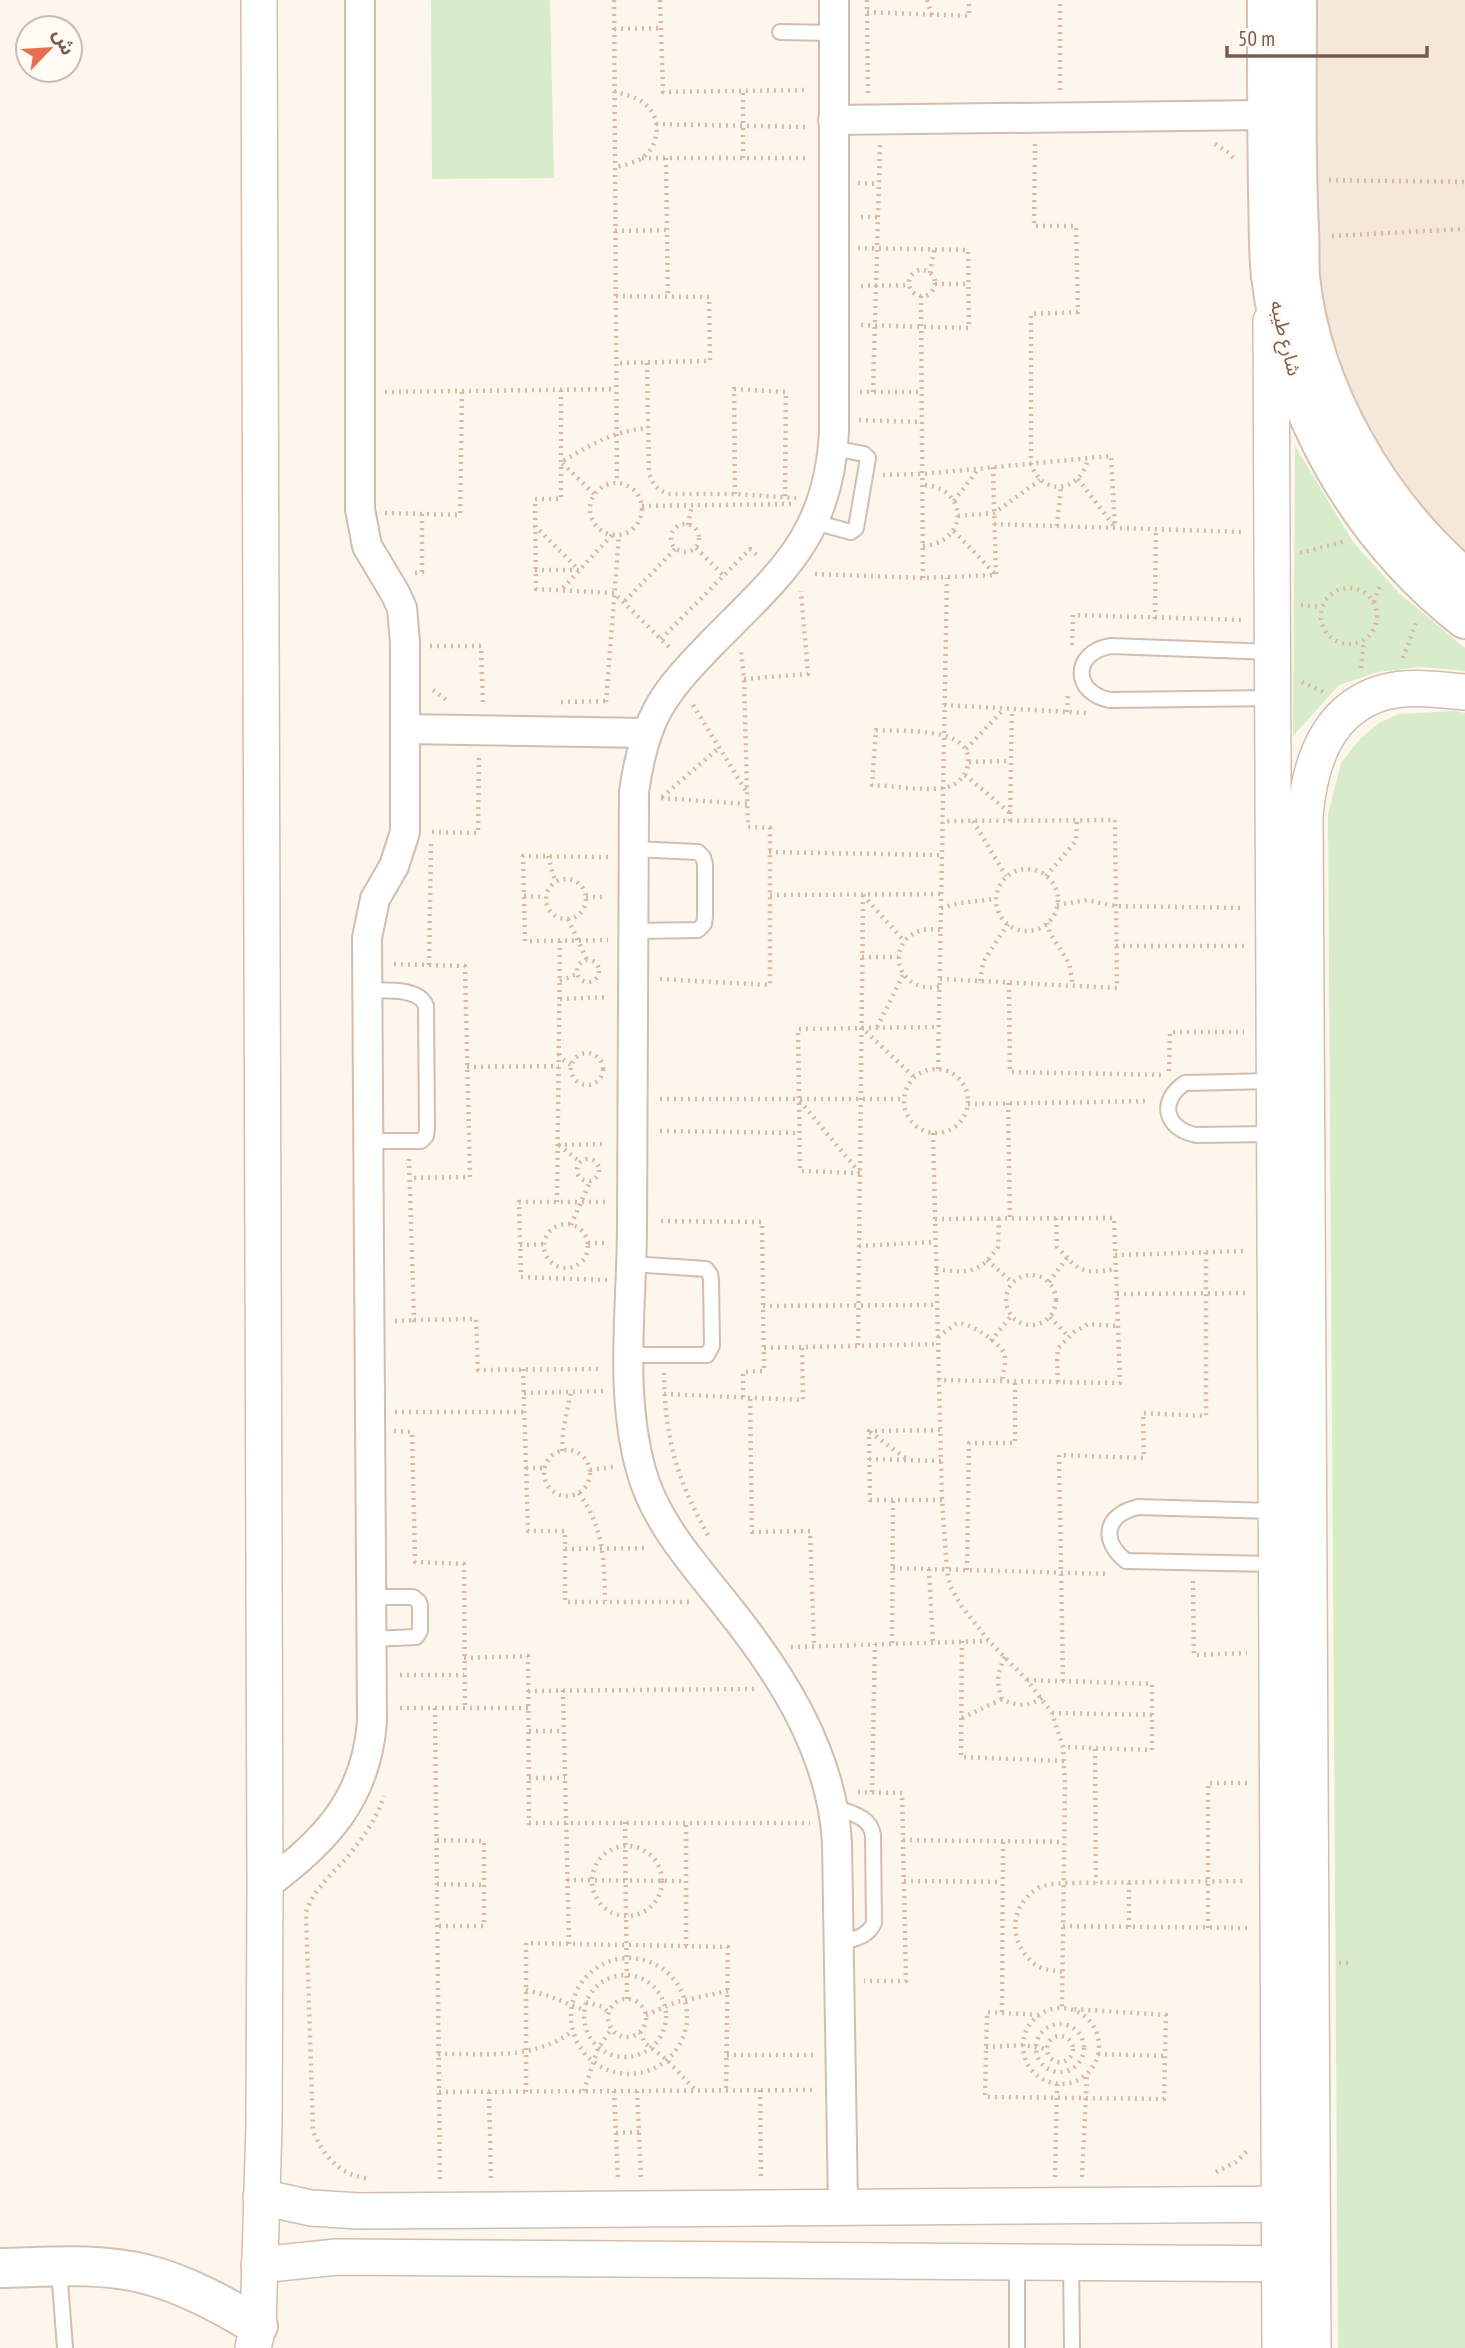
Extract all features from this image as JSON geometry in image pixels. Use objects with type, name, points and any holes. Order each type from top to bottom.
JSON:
[{"type":"main road","name":"شارع طيبه","points":[[1267,0],[1266,115],[1271,276],[1278,318],[1293,371],[1321,441],[1364,516],[1415,576],[1465,619]]},
{"type":"main road","name":"شارع طيبه","points":[[1297,0],[1296,180],[1300,277],[1307,316],[1331,393],[1348,429],[1389,498],[1415,530],[1465,578]]},
{"type":"main road","points":[[0,2268],[102,2268],[146,2274],[201,2295],[261,2341]]},
{"type":"street","points":[[259,0],[265,1886],[259,2265],[261,2341]]},
{"type":"street","points":[[265,1886],[308,1851],[335,1820],[356,1789],[370,1744],[367,938],[375,898],[401,849],[405,832],[405,642],[402,608],[367,546],[362,527],[360,0]]},
{"type":"street","points":[[834,0],[833,33],[847,88],[833,124],[842,450],[820,517],[789,563],[672,688],[647,733],[638,761],[622,853],[621,1272],[629,1354],[632,1433],[641,1472],[656,1509],[682,1550],[746,1630],[784,1687],[816,1748],[836,1807],[837,1843],[849,1940],[843,2206]]},
{"type":"street","points":[[833,124],[1060,117],[1266,115]]},
{"type":"street","points":[[1271,276],[1273,1081],[1278,1564],[1296,2264],[1313,2348]]},
{"type":"street","points":[[1295,2204],[1306,814],[1312,767],[1322,743],[1336,724],[1371,699],[1419,688],[1465,692]]},
{"type":"street","points":[[405,729],[647,733]]},
{"type":"street","points":[[261,2197],[311,2208],[359,2211],[1295,2204]]},
{"type":"street","points":[[259,2265],[337,2257],[1296,2264]]},
{"type":"street","points":[[1280,2348],[1296,2264]]},
{"type":"lane","points":[[780,32],[833,33]]},
{"type":"lane","points":[[820,517],[851,532],[856,528],[867,456],[842,450]]},
{"type":"lane","points":[[1272,652],[1111,646],[1099,648],[1088,655],[1082,666],[1082,679],[1088,691],[1098,698],[1272,698]]},
{"type":"lane","points":[[622,853],[663,850],[698,852],[705,864],[704,924],[698,930],[623,936]]},
{"type":"lane","points":[[367,990],[413,993],[424,1000],[427,1128],[426,1136],[421,1141],[367,1141]]},
{"type":"lane","points":[[1273,1081],[1185,1083],[1175,1090],[1169,1101],[1168,1113],[1174,1125],[1184,1133],[1274,1134]]},
{"type":"lane","points":[[621,1272],[706,1269],[711,1280],[712,1346],[706,1355],[629,1354]]},
{"type":"lane","points":[[1277,1511],[1138,1507],[1123,1511],[1112,1522],[1108,1537],[1114,1551],[1126,1561],[1278,1564]]},
{"type":"lane","points":[[371,1597],[413,1597],[420,1606],[420,1631],[416,1637],[371,1639]]},
{"type":"lane","points":[[1017,2262],[1017,2348]]},
{"type":"lane","points":[[1071,2262],[1072,2348]]},
{"type":"lane","points":[[59,2267],[65,2348]]},
{"type":"path","points":[[614,0],[617,482]]},
{"type":"path","points":[[660,0],[663,92],[847,88],[880,98]]},
{"type":"path","points":[[867,0],[868,96]]},
{"type":"path","points":[[927,0],[932,15]]},
{"type":"path","points":[[867,12],[969,16],[969,0]]},
{"type":"path","points":[[1060,0],[1060,117]]},
{"type":"path","points":[[614,29],[661,28]]},
{"type":"path","points":[[614,91],[643,102],[651,109],[656,124],[655,140],[642,158]]},
{"type":"path","points":[[743,91],[743,158]]},
{"type":"path","points":[[656,124],[833,124]]},
{"type":"path","points":[[1035,141],[1034,226],[1076,226],[1078,312],[1031,314],[1031,464],[1040,480],[1061,487],[1078,480],[1086,470],[1088,458]]},
{"type":"path","points":[[870,150],[891,143]]},
{"type":"path","points":[[1209,143],[1229,153],[1241,165]]},
{"type":"path","points":[[873,392],[880,145]]},
{"type":"path","points":[[615,167],[642,158],[833,158]]},
{"type":"path","points":[[666,158],[668,297]]},
{"type":"path","points":[[1296,180],[1465,182]]},
{"type":"path","points":[[1299,238],[1465,229]]},
{"type":"path","points":[[615,231],[667,230]]},
{"type":"path","points":[[850,248],[968,250],[969,284],[968,328],[851,325]]},
{"type":"path","points":[[930,273],[923,270],[911,277],[909,285],[913,292],[921,296],[933,291],[935,284],[930,273],[934,249]]},
{"type":"path","points":[[935,284],[969,284]]},
{"type":"path","points":[[850,286],[909,285]]},
{"type":"path","points":[[616,296],[709,297],[710,362],[617,363]]},
{"type":"path","points":[[921,296],[923,578]]},
{"type":"path","points":[[646,363],[649,473],[658,489],[668,494],[798,498],[820,517],[815,574],[793,599]]},
{"type":"path","points":[[360,393],[617,389]]},
{"type":"path","points":[[735,494],[734,389],[786,392],[785,496]]},
{"type":"path","points":[[561,390],[561,499],[535,499],[536,589],[614,593],[675,653]]},
{"type":"path","points":[[381,521],[381,513],[460,515],[462,391]]},
{"type":"path","points":[[851,392],[922,391]]},
{"type":"path","points":[[842,450],[851,420],[921,422]]},
{"type":"path","points":[[561,462],[617,432],[648,428]]},
{"type":"path","points":[[866,476],[922,474],[1111,456],[1115,528]]},
{"type":"path","points":[[561,462],[594,494]]},
{"type":"path","points":[[993,467],[996,575]]},
{"type":"path","points":[[954,501],[979,468]]},
{"type":"path","points":[[958,516],[994,513],[1040,480]]},
{"type":"path","points":[[1078,480],[1115,528]]},
{"type":"path","points":[[617,482],[634,489],[642,506],[639,522],[633,528],[619,535],[612,535],[602,531],[594,523],[590,514],[590,503],[600,487],[617,482]]},
{"type":"path","points":[[923,485],[946,491],[954,501],[958,516],[954,531],[946,540],[923,546]]},
{"type":"path","points":[[1057,526],[1061,487]]},
{"type":"path","points":[[642,506],[785,506],[798,498]]},
{"type":"path","points":[[688,525],[692,506]]},
{"type":"path","points":[[407,573],[422,572],[422,514]]},
{"type":"path","points":[[994,524],[1254,532]]},
{"type":"path","points":[[535,525],[579,570]]},
{"type":"path","points":[[688,525],[695,528],[699,534],[699,542],[695,548],[690,552],[675,549],[671,542],[674,528],[688,525]]},
{"type":"path","points":[[1155,619],[1156,529]]},
{"type":"path","points":[[954,531],[996,575]]},
{"type":"path","points":[[562,589],[612,535]]},
{"type":"path","points":[[603,732],[619,535]]},
{"type":"path","points":[[1271,567],[1318,547],[1357,539]]},
{"type":"path","points":[[695,548],[724,576]]},
{"type":"path","points":[[625,601],[675,549]]},
{"type":"path","points":[[661,639],[750,550],[766,562]]},
{"type":"path","points":[[536,570],[579,570]]},
{"type":"path","points":[[1374,602],[1367,594],[1357,589],[1335,591],[1321,607],[1320,619],[1324,630],[1331,639],[1353,645],[1372,634],[1377,623],[1374,602],[1384,572]]},
{"type":"path","points":[[815,574],[923,578],[996,575]]},
{"type":"path","points":[[938,1069],[947,578]]},
{"type":"path","points":[[744,680],[808,674],[801,591]]},
{"type":"path","points":[[1272,652],[1288,671],[1305,684],[1371,699],[1406,652],[1417,618]]},
{"type":"path","points":[[732,660],[750,642]]},
{"type":"path","points":[[422,646],[481,646],[483,704]]},
{"type":"path","points":[[659,979],[770,985],[770,828],[748,827],[741,651]]},
{"type":"path","points":[[429,683],[445,700],[457,704]]},
{"type":"path","points":[[688,715],[700,696]]},
{"type":"path","points":[[551,702],[606,701]]},
{"type":"path","points":[[470,704],[496,703]]},
{"type":"path","points":[[693,705],[747,793]]},
{"type":"path","points":[[965,749],[1005,709]]},
{"type":"path","points":[[1010,821],[1012,709]]},
{"type":"path","points":[[876,730],[944,734],[957,739],[965,749],[969,761],[965,775],[956,784],[943,788],[872,785],[876,730]]},
{"type":"path","points":[[661,798],[720,747]]},
{"type":"path","points":[[431,832],[478,833],[476,756],[492,756]]},
{"type":"path","points":[[969,761],[1011,761]]},
{"type":"path","points":[[965,775],[1010,813]]},
{"type":"path","points":[[663,787],[663,850]]},
{"type":"path","points":[[661,798],[748,804]]},
{"type":"path","points":[[429,965],[431,820]]},
{"type":"path","points":[[1046,876],[1076,841],[1077,820]]},
{"type":"path","points":[[940,979],[1117,988],[1115,820],[942,821]]},
{"type":"path","points":[[973,821],[1006,876]]},
{"type":"path","points":[[769,852],[942,855]]},
{"type":"path","points":[[622,853],[523,856],[525,941],[578,941],[623,936]]},
{"type":"path","points":[[548,856],[555,881]]},
{"type":"path","points":[[1026,869],[1037,870],[1046,876],[1054,884],[1057,894],[1054,914],[1047,923],[1028,931],[1008,924],[1001,917],[996,899],[1006,876],[1026,869]]},
{"type":"path","points":[[571,879],[584,889],[585,905],[575,917],[559,918],[551,913],[547,906],[545,897],[548,888],[555,881],[571,879]]},
{"type":"path","points":[[770,895],[942,894]]},
{"type":"path","points":[[863,895],[904,941]]},
{"type":"path","points":[[858,1345],[863,895]]},
{"type":"path","points":[[524,896],[545,897]]},
{"type":"path","points":[[941,908],[996,899]]},
{"type":"path","points":[[1057,905],[1087,900],[1115,906],[1247,908]]},
{"type":"path","points":[[568,919],[587,960]]},
{"type":"path","points":[[1047,923],[1049,933],[1069,963],[1073,986]]},
{"type":"path","points":[[980,981],[983,962],[1008,924]]},
{"type":"path","points":[[939,987],[926,989],[913,984],[903,975],[898,957],[904,941],[914,932],[927,928],[941,930]]},
{"type":"path","points":[[1116,946],[1248,946],[1248,934]]},
{"type":"path","points":[[557,1202],[560,941]]},
{"type":"path","points":[[862,957],[898,957]]},
{"type":"path","points":[[587,960],[598,966],[597,978],[592,982],[580,979],[577,974],[577,967],[587,960]]},
{"type":"path","points":[[391,964],[465,966],[470,1177],[410,1178]]},
{"type":"path","points":[[560,981],[577,974]]},
{"type":"path","points":[[876,1027],[903,975]]},
{"type":"path","points":[[1009,983],[1010,1072],[1169,1075],[1170,1031],[1251,1032]]},
{"type":"path","points":[[560,999],[610,997]]},
{"type":"path","points":[[861,1027],[914,1077]]},
{"type":"path","points":[[860,1173],[800,1171],[798,1028],[939,1027]]},
{"type":"path","points":[[587,1052],[600,1059],[603,1073],[594,1084],[580,1084],[571,1073],[571,1065],[580,1054],[587,1052]]},
{"type":"path","points":[[559,1053],[562,1059],[571,1065]]},
{"type":"path","points":[[467,1067],[559,1066]]},
{"type":"path","points":[[930,1069],[938,1069],[957,1076],[967,1094],[968,1104],[960,1123],[952,1129],[933,1133],[915,1126],[908,1118],[904,1099],[914,1077],[930,1069]]},
{"type":"path","points":[[660,1099],[904,1099]]},
{"type":"path","points":[[799,1100],[860,1173]]},
{"type":"path","points":[[968,1104],[1169,1101]]},
{"type":"path","points":[[1008,1103],[1010,1218]]},
{"type":"path","points":[[660,1131],[800,1133]]},
{"type":"path","points":[[933,1133],[942,1500],[947,1570],[950,1586],[962,1607],[989,1641],[1027,1680],[1052,1713],[1063,1747],[1065,1883],[1062,2007]]},
{"type":"path","points":[[409,1142],[414,1320]]},
{"type":"path","points":[[558,1145],[610,1144]]},
{"type":"path","points":[[558,1145],[580,1162]]},
{"type":"path","points":[[571,1225],[590,1182],[600,1174],[597,1162],[585,1159],[580,1162],[577,1173],[584,1181],[590,1182]]},
{"type":"path","points":[[609,1202],[519,1202],[521,1278],[563,1279],[621,1272]]},
{"type":"path","points":[[936,1269],[968,1272],[978,1268],[1000,1242],[999,1218]]},
{"type":"path","points":[[1056,1218],[1056,1244],[1067,1258],[1089,1273],[1116,1269]]},
{"type":"path","points":[[935,1219],[1114,1218],[1120,1383],[939,1380]]},
{"type":"path","points":[[661,1221],[762,1222],[764,1371],[743,1372],[743,1399]]},
{"type":"path","points":[[571,1225],[578,1227],[586,1237],[588,1251],[579,1264],[564,1268],[549,1260],[545,1244],[551,1231],[557,1226],[571,1225]]},
{"type":"path","points":[[859,1246],[935,1242]]},
{"type":"path","points":[[520,1245],[545,1244]]},
{"type":"path","points":[[1115,1255],[1275,1250]]},
{"type":"path","points":[[1063,1681],[1059,1455],[1144,1458],[1143,1413],[1206,1416],[1206,1252]]},
{"type":"path","points":[[1049,1282],[1067,1258]]},
{"type":"path","points":[[987,1259],[1013,1283]]},
{"type":"path","points":[[563,1279],[564,1268]]},
{"type":"path","points":[[1031,1275],[1049,1282],[1056,1299],[1050,1317],[1043,1322],[1026,1324],[1012,1315],[1007,1299],[1013,1283],[1021,1277],[1031,1275]]},
{"type":"path","points":[[1117,1294],[1275,1292]]},
{"type":"path","points":[[763,1306],[937,1305]]},
{"type":"path","points":[[991,1340],[1012,1315]]},
{"type":"path","points":[[1050,1317],[1069,1338]]},
{"type":"path","points":[[392,1321],[476,1319],[478,1370],[605,1369],[605,1391],[524,1393]]},
{"type":"path","points":[[764,1348],[938,1341],[952,1326],[964,1322],[1002,1349],[1005,1355],[1002,1381]]},
{"type":"path","points":[[1058,1382],[1058,1348],[1081,1326],[1118,1326]]},
{"type":"path","points":[[664,1394],[803,1400],[802,1347]]},
{"type":"path","points":[[523,1369],[528,1531],[565,1531],[565,1602],[694,1602]]},
{"type":"path","points":[[967,1570],[969,1443],[1015,1443],[1015,1382]]},
{"type":"path","points":[[562,1451],[571,1392]]},
{"type":"path","points":[[394,1399],[394,1432],[412,1432],[415,1562],[464,1563],[465,1708]]},
{"type":"path","points":[[750,1399],[752,1532],[810,1531],[814,1645]]},
{"type":"path","points":[[394,1412],[525,1412]]},
{"type":"path","points":[[869,1431],[940,1430]]},
{"type":"path","points":[[869,1431],[870,1500],[942,1500]]},
{"type":"path","points":[[869,1431],[908,1460]]},
{"type":"path","points":[[562,1451],[572,1451],[580,1455],[590,1470],[589,1479],[579,1493],[562,1496],[554,1492],[544,1477],[548,1460],[562,1451]]},
{"type":"path","points":[[613,1459],[617,1474]]},
{"type":"path","points":[[869,1459],[941,1461]]},
{"type":"path","points":[[590,1470],[615,1467]]},
{"type":"path","points":[[526,1468],[545,1468]]},
{"type":"path","points":[[579,1493],[595,1519],[603,1548],[605,1601]]},
{"type":"path","points":[[892,1643],[893,1500]]},
{"type":"path","points":[[641,1537],[645,1548]]},
{"type":"path","points":[[565,1549],[659,1548]]},
{"type":"path","points":[[893,1569],[1114,1574]]},
{"type":"path","points":[[929,1569],[933,1642]]},
{"type":"path","points":[[1193,1576],[1194,1655],[1256,1653]]},
{"type":"path","points":[[962,1641],[961,1757],[1065,1760]]},
{"type":"path","points":[[783,1648],[989,1641]]},
{"type":"path","points":[[872,1793],[875,1644]]},
{"type":"path","points":[[464,1658],[528,1657],[529,1823],[686,1822],[836,1807],[872,1793],[902,1793],[906,1981],[861,1981],[849,1940]]},
{"type":"path","points":[[1005,1657],[998,1672],[997,1686],[1002,1699],[1017,1706],[1031,1704],[1042,1698]]},
{"type":"path","points":[[400,1675],[464,1675]]},
{"type":"path","points":[[1027,1680],[1152,1684],[1152,1750],[1063,1747]]},
{"type":"path","points":[[528,1690],[764,1689]]},
{"type":"path","points":[[564,1690],[569,1944]]},
{"type":"path","points":[[961,1719],[1002,1699]]},
{"type":"path","points":[[400,1708],[529,1708]]},
{"type":"path","points":[[435,1708],[440,2180]]},
{"type":"path","points":[[1052,1713],[1152,1715]]},
{"type":"path","points":[[528,1731],[564,1731]]},
{"type":"path","points":[[1095,1749],[1096,1883]]},
{"type":"path","points":[[529,1778],[565,1778]]},
{"type":"path","points":[[1208,1928],[1208,1783],[1259,1784]]},
{"type":"path","points":[[625,1822],[627,1999]]},
{"type":"path","points":[[685,1946],[686,1822]]},
{"type":"path","points":[[436,1840],[484,1841],[484,1926],[437,1926]]},
{"type":"path","points":[[903,1840],[1064,1842]]},
{"type":"path","points":[[1002,2012],[1003,1842]]},
{"type":"path","points":[[625,1846],[637,1847],[647,1852],[655,1860],[662,1881],[661,1890],[651,1906],[627,1916],[606,1909],[593,1892],[592,1881],[593,1871],[602,1856],[617,1847],[625,1846]]},
{"type":"path","points":[[567,1880],[686,1881]]},
{"type":"path","points":[[904,1881],[1002,1882]]},
{"type":"path","points":[[1062,1972],[1038,1967],[1020,1950],[1014,1926],[1021,1903],[1040,1887],[1065,1883],[1248,1881]]},
{"type":"path","points":[[1129,1883],[1129,1927]]},
{"type":"path","points":[[437,1884],[484,1885]]},
{"type":"path","points":[[306,1912],[313,2131],[319,2146],[343,2171],[375,2180]]},
{"type":"path","points":[[1002,1927],[1014,1926]]},
{"type":"path","points":[[1063,1926],[1250,1928]]},
{"type":"path","points":[[526,2092],[526,1943],[728,1947],[726,2091]]},
{"type":"path","points":[[643,1958],[657,1964],[670,1973],[680,1986],[685,2000],[687,2026],[677,2050],[656,2068],[631,2074],[605,2069],[584,2053],[573,2031],[572,2005],[576,1992],[591,1971],[614,1959],[643,1958]]},
{"type":"path","points":[[615,1976],[628,1976],[640,1978],[651,1985],[664,2006],[664,2029],[651,2048],[641,2054],[619,2057],[598,2048],[589,2037],[584,2024],[584,2010],[593,1990],[603,1982],[615,1976]]},
{"type":"path","points":[[526,1990],[550,1996],[584,2010]]},
{"type":"path","points":[[646,2015],[664,2006],[728,1991]]},
{"type":"path","points":[[627,1999],[636,2001],[646,2015],[640,2032],[625,2037],[612,2029],[608,2022],[612,2006],[627,1999]]},
{"type":"path","points":[[586,2002],[603,2007],[609,2013]]},
{"type":"path","points":[[1081,2182],[1087,2073],[1098,2054],[1099,2043],[1091,2022],[1083,2014],[1062,2007],[1046,2010],[1039,2015],[1027,2028],[1023,2045],[1029,2067],[1037,2075],[1057,2084],[1068,2083],[1087,2073]]},
{"type":"path","points":[[1039,2015],[988,2012],[985,2097],[1164,2099],[1166,2015],[1072,2010]]},
{"type":"path","points":[[1062,2024],[1078,2032],[1083,2040],[1084,2050],[1076,2066],[1059,2072],[1042,2064],[1036,2047],[1044,2030],[1052,2025],[1062,2024]]},
{"type":"path","points":[[584,2092],[598,2048],[612,2029]]},
{"type":"path","points":[[438,2054],[526,2053],[551,2045],[573,2031]]},
{"type":"path","points":[[640,2032],[645,2043],[667,2060],[696,2091]]},
{"type":"path","points":[[1060,2036],[1071,2043],[1071,2056],[1059,2062],[1048,2055],[1047,2049],[1054,2037],[1060,2036]]},
{"type":"path","points":[[986,2047],[1023,2045],[1047,2049]]},
{"type":"path","points":[[1098,2054],[1166,2056]]},
{"type":"path","points":[[727,2055],[820,2055]]},
{"type":"path","points":[[1055,2182],[1057,2084]]},
{"type":"path","points":[[760,2090],[761,2180]]},
{"type":"path","points":[[439,2092],[820,2090]]},
{"type":"path","points":[[614,2091],[618,2180]]},
{"type":"path","points":[[638,2091],[641,2180]]},
{"type":"path","points":[[489,2092],[491,2180]]},
{"type":"path","points":[[616,2133],[639,2132]]},
{"type":"path","points":[[1206,2175],[1236,2162],[1252,2146]]},
{"type":"path","points":[[427,2180],[452,2180]]},
{"type":"path","points":[[478,2180],[504,2180]]},
{"type":"path","points":[[605,2180],[654,2180]]},
{"type":"path","points":[[747,2180],[772,2180]]},
{"type":"shaded area","points":[[1258,0],[1465,0],[1465,626],[1255,329]]},
{"type":"green space","points":[[431,0],[550,0],[554,178],[432,179]]},
{"type":"green space","points":[[1295,446],[1353,542],[1400,594],[1465,648],[1465,671],[1421,667],[1378,672],[1339,685],[1293,736]]},
{"type":"green space","points":[[1456,711],[1465,713],[1465,2348],[1338,2348],[1328,814],[1341,763],[1360,739],[1379,723],[1399,714]]}]
